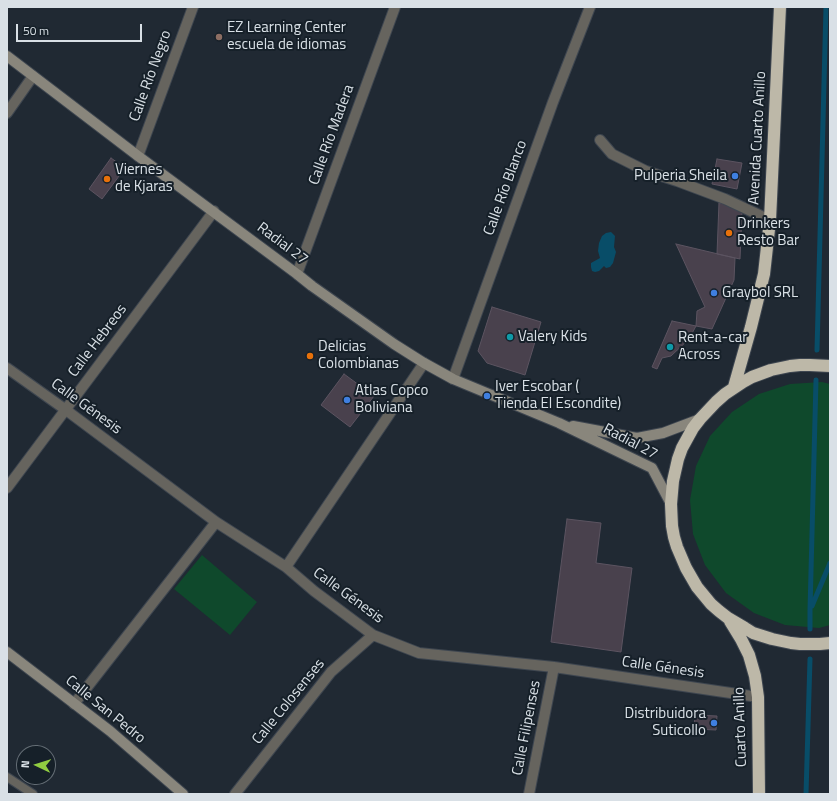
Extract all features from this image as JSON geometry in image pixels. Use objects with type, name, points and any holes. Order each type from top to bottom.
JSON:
[{"type":"highway","name":"Avenida Cuarto Anillo","points":[[734,387],[764,274],[770,220],[780,7]]},
{"type":"highway","points":[[830,366],[805,365],[770,370],[752,377],[734,387],[716,402],[700,419],[688,438],[678,459],[672,481],[671,504],[674,537],[677,547],[691,578],[715,607],[728,618],[749,630],[772,639],[800,644],[830,643]]},
{"type":"highway","name":"Cuarto Anillo","points":[[728,618],[749,655],[755,676],[758,697],[759,794]]},
{"type":"street","name":"Calle Río Negro","points":[[138,156],[193,7]]},
{"type":"street","name":"Calle Río Madera","points":[[297,274],[395,7]]},
{"type":"street","name":"Calle Río Blanco","points":[[453,379],[551,109],[590,7]]},
{"type":"street","name":"Radial 27","points":[[7,56],[318,290],[394,344],[453,379],[559,423],[652,468],[671,504]]},
{"type":"street","points":[[7,113],[33,76]]},
{"type":"street","points":[[600,140],[612,154],[646,171],[725,199],[770,220]]},
{"type":"street","name":"Calle Hebreos","points":[[7,488],[214,211]]},
{"type":"street","points":[[286,568],[424,363]]},
{"type":"street","name":"Calle Génesis","points":[[7,368],[216,522],[286,568],[373,635],[419,653],[554,667],[758,697]]},
{"type":"street","name":"Radial 27","points":[[559,423],[637,438],[663,433],[700,419]]},
{"type":"street","points":[[74,704],[216,522]]},
{"type":"street","name":"Calle Colosenses","points":[[235,794],[331,672],[373,635]]},
{"type":"street","name":"Calle San Pedro","points":[[7,652],[110,731],[183,794]]},
{"type":"street","name":"Calle Filipenses","points":[[529,794],[554,667]]},
{"type":"lane","points":[[7,777],[33,794]]},
{"type":"green space","points":[[822,382],[830,384],[830,625],[819,628],[785,625],[754,613],[726,593],[705,565],[693,534],[690,500],[696,466],[710,436],[732,412],[759,394],[790,384]]},
{"type":"green space","points":[[202,555],[257,602],[230,635],[174,589]]},
{"type":"water","points":[[611,232],[615,236],[614,247],[616,252],[613,263],[610,267],[606,268],[604,266],[599,271],[592,271],[591,263],[600,258],[598,251],[602,236]]},
{"type":"building","name":"Viernes de Kjaras","points":[[111,158],[125,168],[102,199],[89,189]]},
{"type":"building","points":[[717,159],[742,163],[737,189],[712,184]]},
{"type":"building","name":"Drinkers Resto Bar","points":[[719,203],[737,206],[742,212],[740,259],[717,254]]},
{"type":"building","name":"Graybol SRL","points":[[676,244],[735,258],[734,280],[712,329],[696,326],[697,311],[705,307]]},
{"type":"building","name":"Valery Kids","points":[[492,307],[541,322],[525,375],[487,363],[478,351]]},
{"type":"building","name":"Rent-a-car Across","points":[[672,321],[696,326],[689,339],[671,356],[662,358],[657,369],[652,367]]},
{"type":"building","name":"Atlas Copco Boliviana","points":[[344,374],[374,396],[350,427],[321,405]]},
{"type":"building","points":[[567,519],[601,523],[596,563],[632,568],[621,652],[551,642]]},
{"type":"building","points":[[695,715],[717,716],[716,730],[694,729]]},
{"type":"waterway","points":[[817,350],[826,7]]},
{"type":"waterway","points":[[810,629],[816,380]]},
{"type":"waterway","points":[[812,606],[830,563]]},
{"type":"waterway","points":[[806,794],[810,659]]},
{"type":"place","name":"EZ Learning Center escuela de idiomas","points":[[219,37]]},
{"type":"place","name":"Pulperia Sheila","points":[[735,176]]},
{"type":"place","name":"Viernes de Kjaras","points":[[107,179]]},
{"type":"place","name":"Drinkers Resto Bar","points":[[729,233]]},
{"type":"place","name":"Graybol SRL","points":[[714,293]]},
{"type":"place","name":"Valery Kids","points":[[510,337]]},
{"type":"place","name":"Rent-a-car Across","points":[[670,347]]},
{"type":"place","name":"Delicias Colombianas","points":[[310,356]]},
{"type":"place","name":"Iver Escobar ( Tienda El Escondite)","points":[[487,396]]},
{"type":"place","name":"Atlas Copco Boliviana","points":[[347,400]]},
{"type":"place","name":"Distribuidora Suticollo","points":[[714,723]]}]
